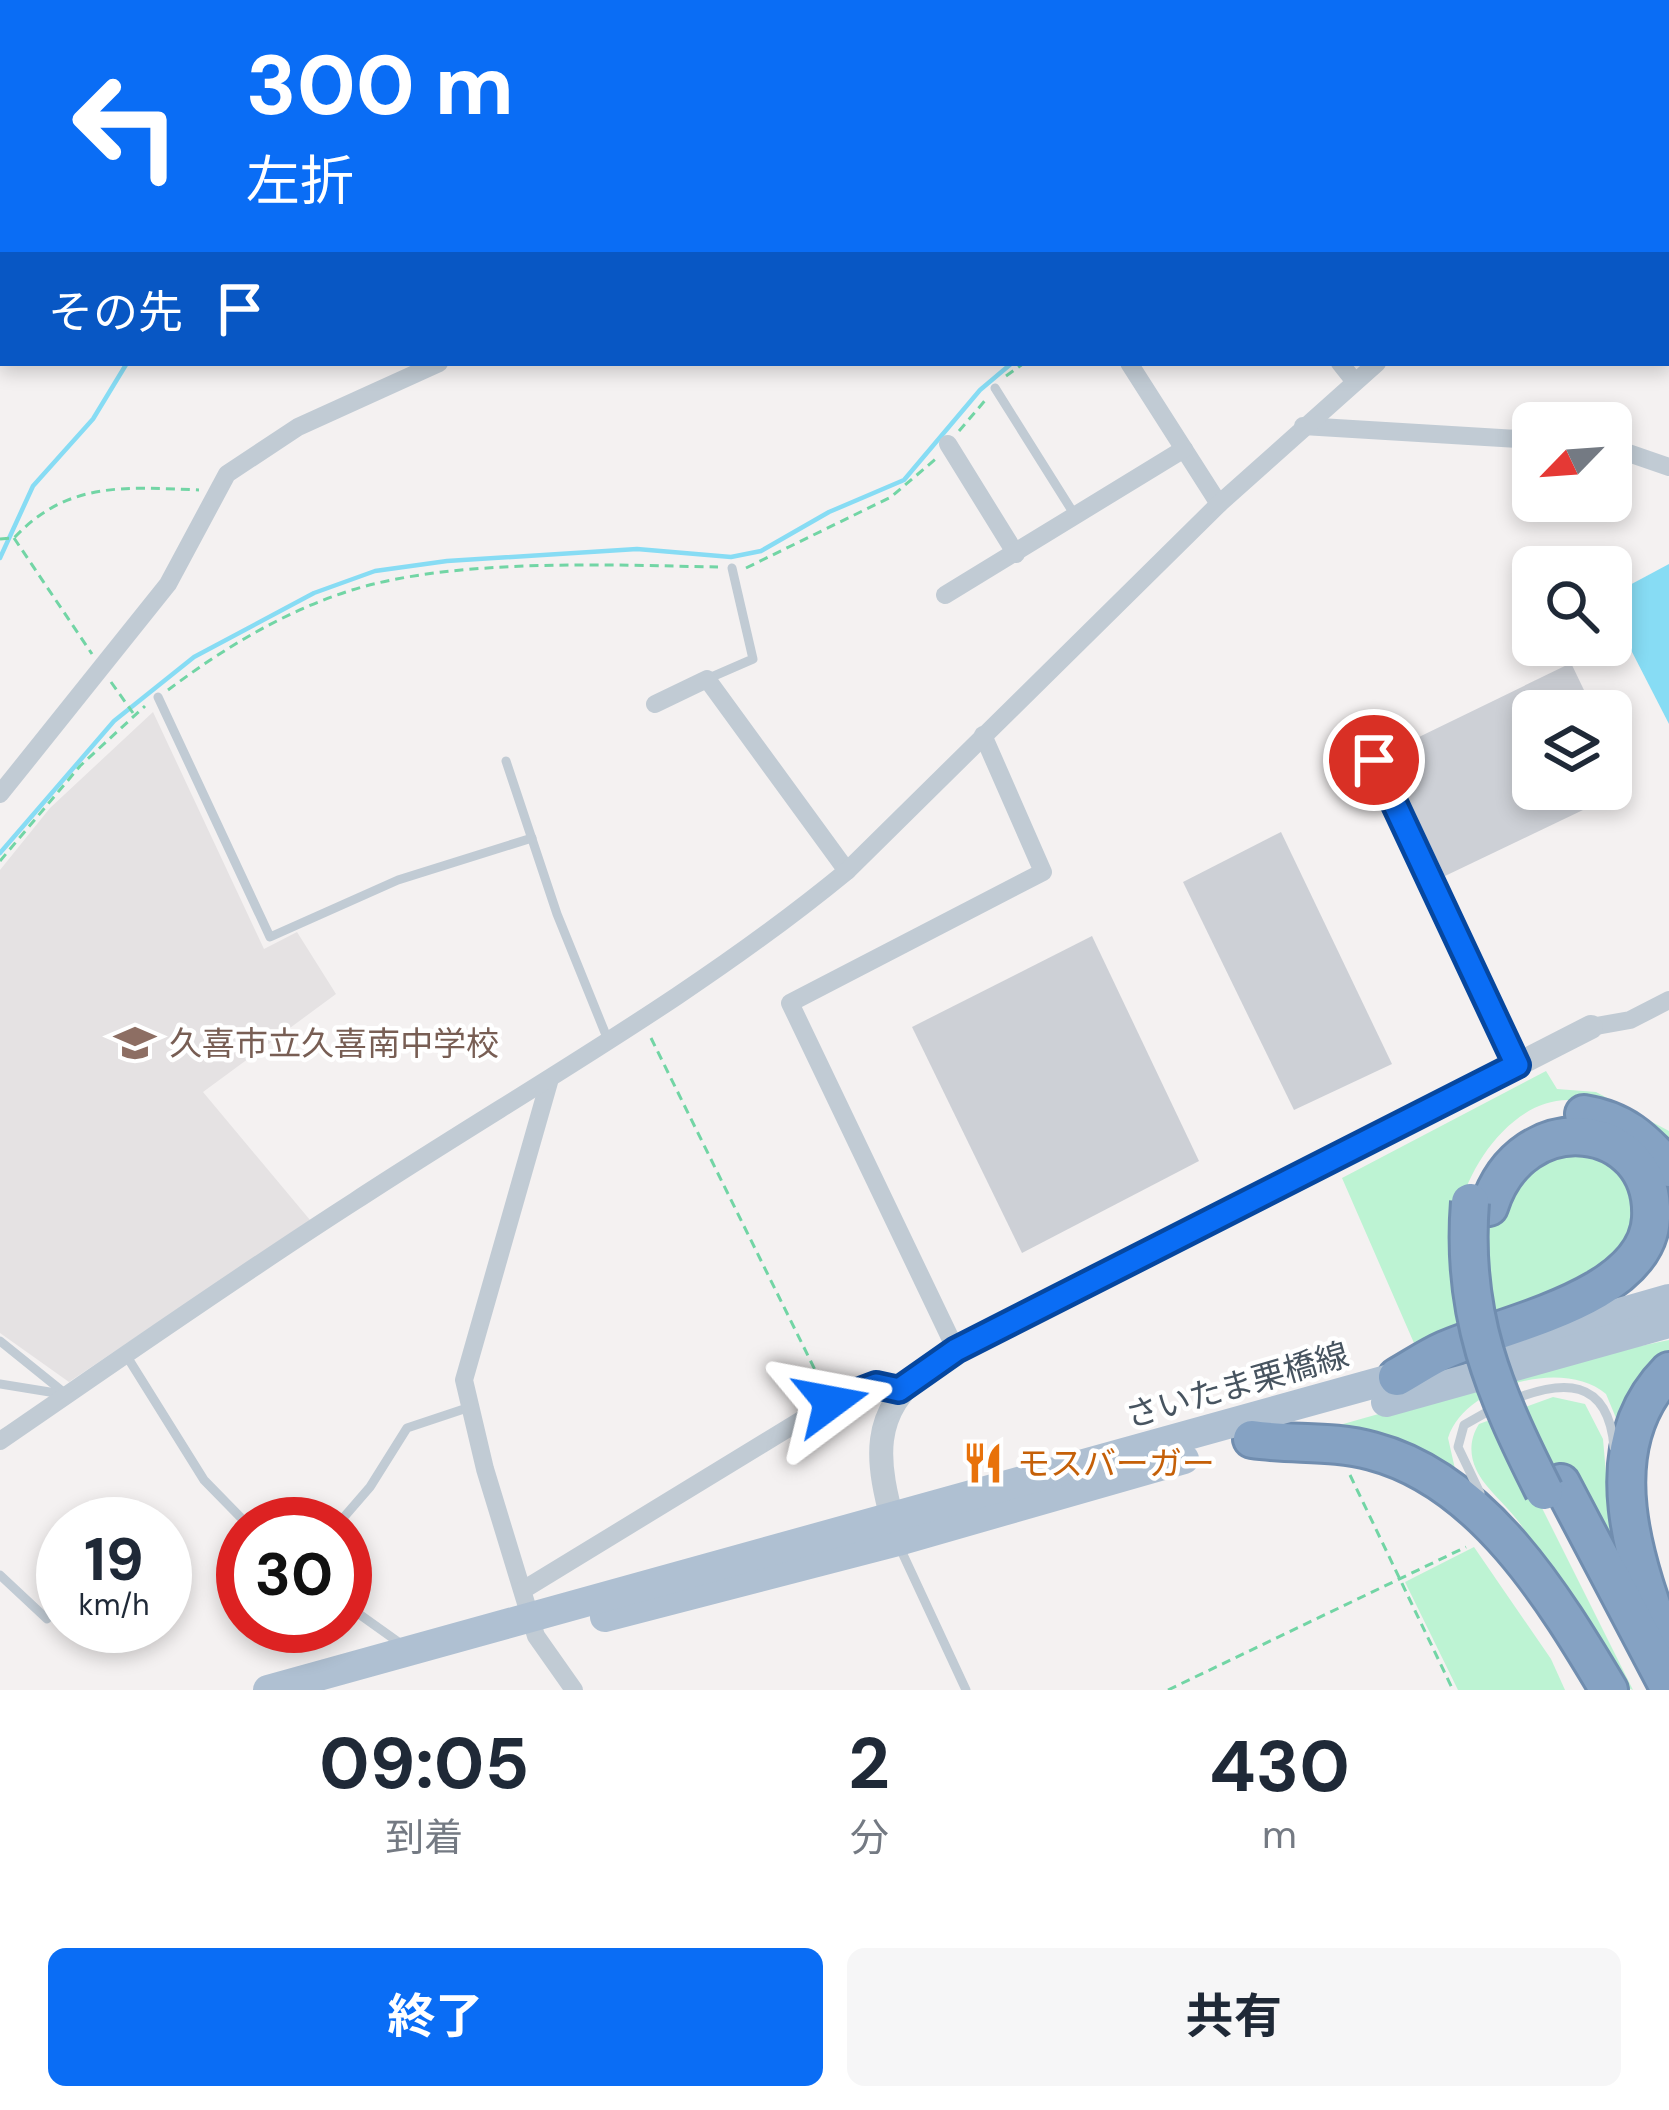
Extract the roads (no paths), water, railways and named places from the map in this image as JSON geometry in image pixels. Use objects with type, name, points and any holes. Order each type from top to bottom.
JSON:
[{"type":"highway","points":[[1643,1690],[1552,1487],[1511,1379],[1492,1310],[1479,1205],[1484,1165],[1502,1142],[1553,1113],[1611,1118],[1638,1134],[1669,1168]]},
{"type":"highway","points":[[1397,1377],[1444,1350],[1604,1286],[1644,1244],[1651,1217],[1639,1169],[1603,1141],[1580,1135],[1539,1140],[1513,1160],[1479,1205]]},
{"type":"highway","points":[[1669,1371],[1642,1406],[1628,1451],[1627,1506],[1634,1544],[1669,1654]]},
{"type":"highway","points":[[1252,1439],[1326,1443],[1412,1464],[1461,1497],[1516,1555],[1574,1630],[1610,1690]]},
{"type":"highway","points":[[1552,1487],[1669,1688]]},
{"type":"main road","name":"さいたま栗橋線","points":[[894,1528],[1669,1299]]},
{"type":"main road","name":"さいたま栗橋線","points":[[268,1690],[530,1615],[1252,1439],[1669,1323]]},
{"type":"main road","name":"さいたま栗橋線","points":[[344,1690],[530,1615]]},
{"type":"street","points":[[0,794],[175,574],[212,491],[236,464],[298,427],[432,366]]},
{"type":"street","points":[[1131,366],[1219,504]]},
{"type":"street","points":[[1342,366],[1354,382]]},
{"type":"street","points":[[0,1441],[357,1199],[549,1082],[788,920],[847,871],[1219,504],[1373,366]]},
{"type":"street","points":[[1303,426],[1512,439]]},
{"type":"street","points":[[948,444],[1016,554]]},
{"type":"street","points":[[945,595],[1184,449]]},
{"type":"street","points":[[1632,454],[1669,467]]},
{"type":"street","points":[[655,704],[707,679],[847,871]]},
{"type":"street","points":[[956,1350],[790,1003],[1043,872],[983,735]]},
{"type":"street","points":[[894,1528],[880,1445],[899,1390],[956,1350],[1592,1027],[1630,1020],[1669,1000]]},
{"type":"street","points":[[549,1082],[467,1355],[470,1408],[530,1615],[574,1690]]},
{"type":"street","points":[[530,1615],[831,1402],[876,1385],[899,1390]]},
{"type":"lane","points":[[995,388],[1076,517]]},
{"type":"lane","points":[[707,679],[753,659],[732,568]]},
{"type":"lane","points":[[158,697],[270,937],[398,880],[532,838]]},
{"type":"lane","points":[[1374,760],[1517,1065]]},
{"type":"lane","points":[[506,761],[608,1040]]},
{"type":"lane","points":[[0,1341],[67,1395]]},
{"type":"lane","points":[[126,1355],[204,1480],[221,1497]]},
{"type":"lane","points":[[0,1384],[67,1395]]},
{"type":"lane","points":[[1516,1555],[1464,1468],[1460,1435],[1474,1416],[1561,1386],[1588,1393],[1608,1419],[1618,1512],[1634,1544]]},
{"type":"lane","points":[[361,1497],[407,1428],[470,1408]]},
{"type":"lane","points":[[894,1528],[966,1690]]},
{"type":"lane","points":[[0,1575],[36,1609]]},
{"type":"lane","points":[[372,1623],[410,1650]]},
{"type":"water","points":[[1669,564],[1669,724],[1632,652],[1632,584]]},
{"type":"waterway","points":[[0,558],[33,486],[93,419],[125,366]]},
{"type":"waterway","points":[[0,853],[114,721],[194,657],[314,593],[375,571],[447,561],[637,549],[731,557],[761,551],[829,512],[904,480],[980,390],[1008,366]]},
{"type":"place","name":"久喜市立久喜南中学校","points":[[135,1043]]},
{"type":"place","name":"モスバーガー","points":[[983,1463]]}]
